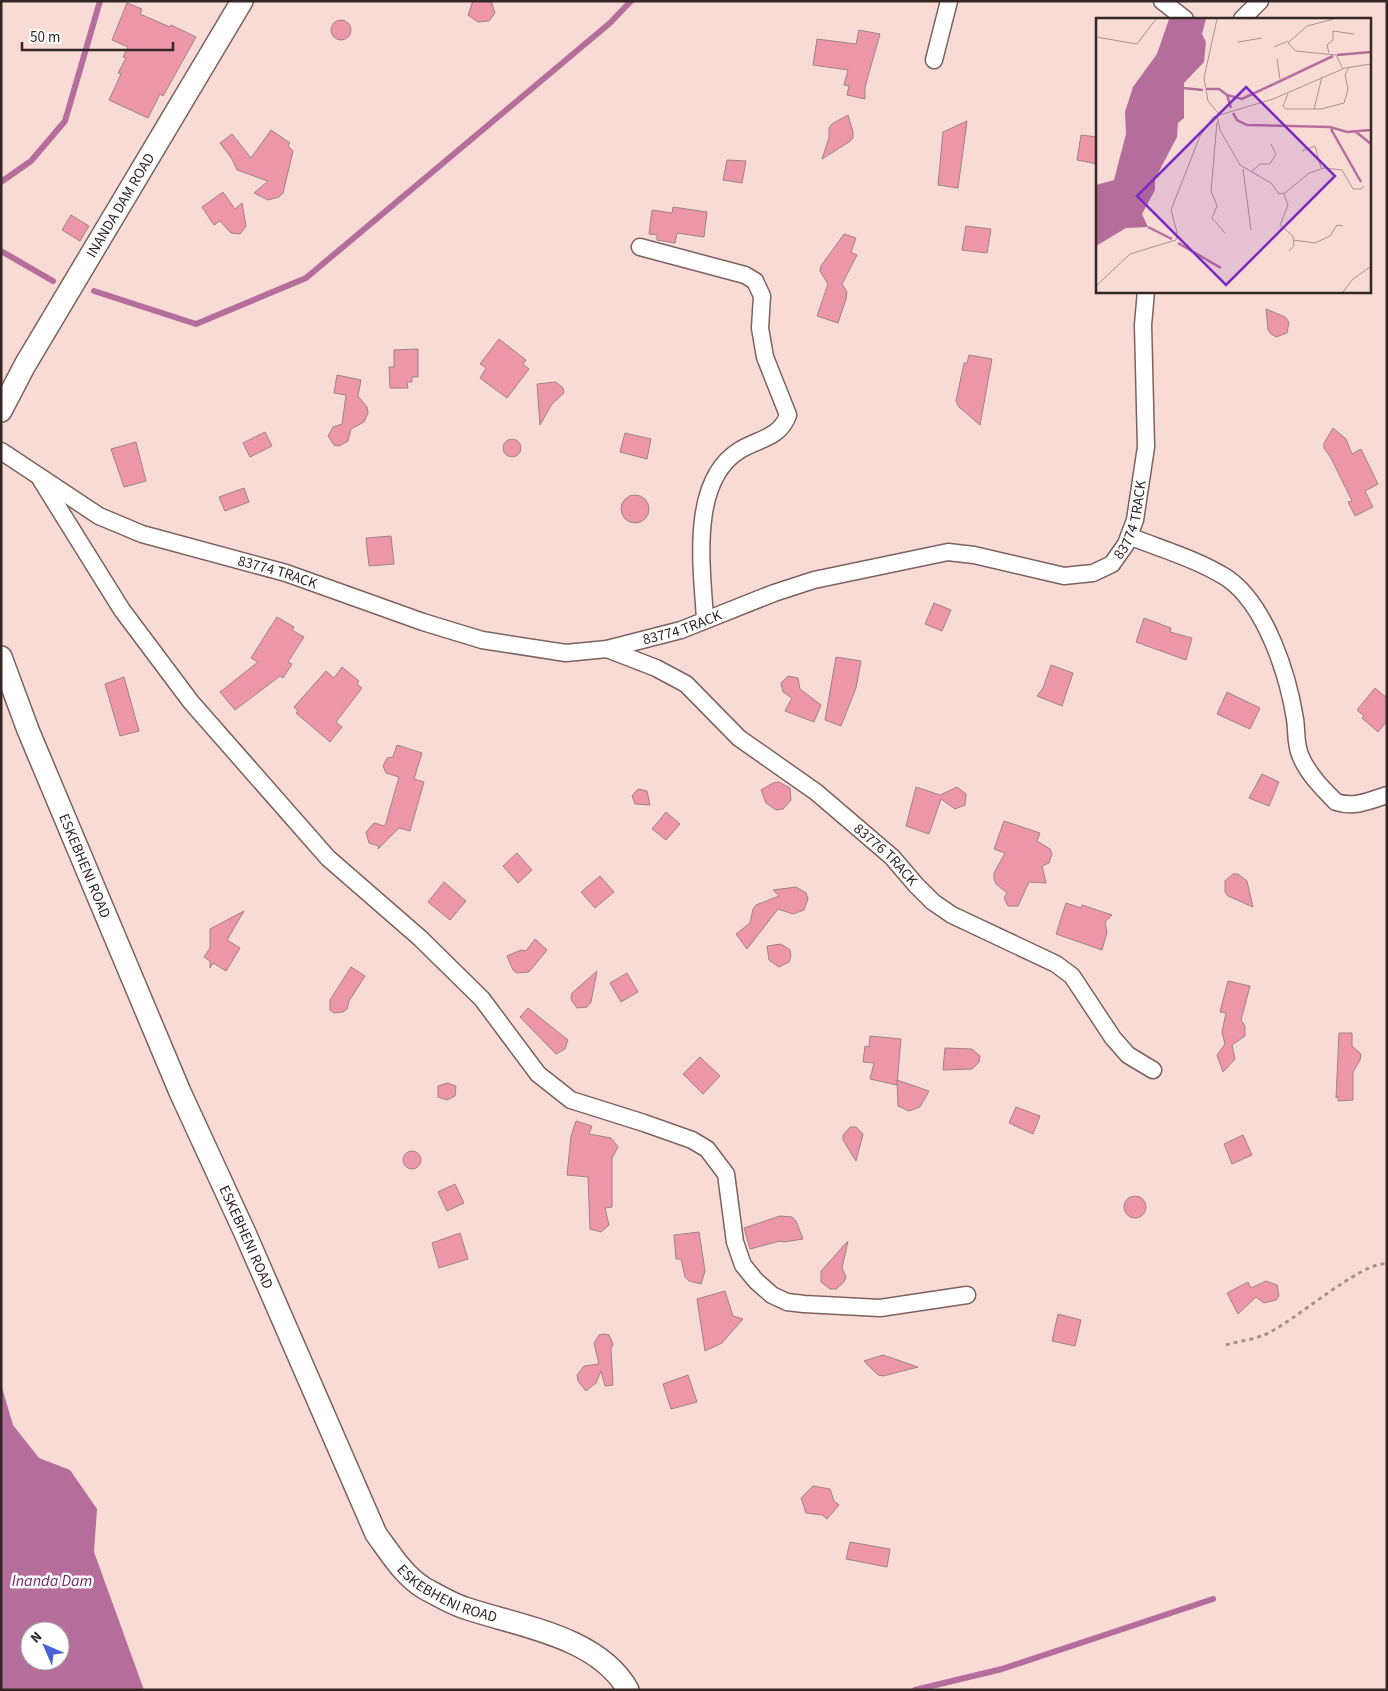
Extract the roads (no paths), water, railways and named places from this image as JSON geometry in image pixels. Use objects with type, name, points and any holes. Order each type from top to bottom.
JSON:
[{"type":"street","name":"INANDA DAM ROAD","points":[[1,411],[25,366],[242,1]]},
{"type":"street","points":[[934,60],[949,1]]},
{"type":"street","points":[[1162,1],[1184,18]]},
{"type":"street","points":[[1243,18],[1260,1]]},
{"type":"street","points":[[640,247],[745,276],[755,281],[762,296],[760,328],[765,357],[788,415],[778,432],[731,456],[718,472],[709,489],[704,514],[702,562],[705,619]]},
{"type":"street","name":"83774 TRACK","points":[[1,451],[99,516],[142,534],[286,573],[423,622],[482,640],[566,653],[607,649],[681,630],[705,619],[814,580],[948,552],[974,555],[1064,576],[1093,573],[1112,564],[1126,544],[1135,520],[1146,447],[1143,325],[1146,292]]},
{"type":"street","points":[[39,476],[122,610],[191,702],[328,858],[420,938],[482,999],[538,1074],[571,1100],[692,1140],[707,1149],[726,1174],[730,1192],[735,1242],[743,1265],[756,1281],[772,1295],[787,1302],[804,1304],[880,1308],[967,1295]]},
{"type":"street","points":[[1129,536],[1200,564],[1228,579],[1245,595],[1259,614],[1279,658],[1295,719],[1300,756],[1336,802],[1344,805],[1356,805],[1387,795]]},
{"type":"street","name":"83776 TRACK","points":[[607,649],[656,668],[686,684],[739,738],[816,792],[892,857],[916,885],[952,915],[1056,964],[1072,976],[1113,1038],[1128,1055],[1153,1070]]},
{"type":"street","name":"ESKEBHENI ROAD","points":[[1,656],[28,730],[176,1083],[245,1233],[376,1534],[398,1564],[422,1587],[464,1608],[513,1621],[572,1643],[599,1658],[622,1678],[628,1690]]},
{"type":"water","name":"Inanda Dam","points":[[1,1384],[13,1425],[39,1458],[70,1470],[97,1509],[94,1552],[144,1690],[1,1690]]},
{"type":"waterway","points":[[1,182],[31,161],[65,121],[100,1]]},
{"type":"waterway","points":[[94,291],[196,324],[306,278],[610,23],[631,1]]},
{"type":"waterway","points":[[1,251],[53,281]]},
{"type":"waterway","points":[[915,1690],[1002,1669],[1213,1599]]}]
